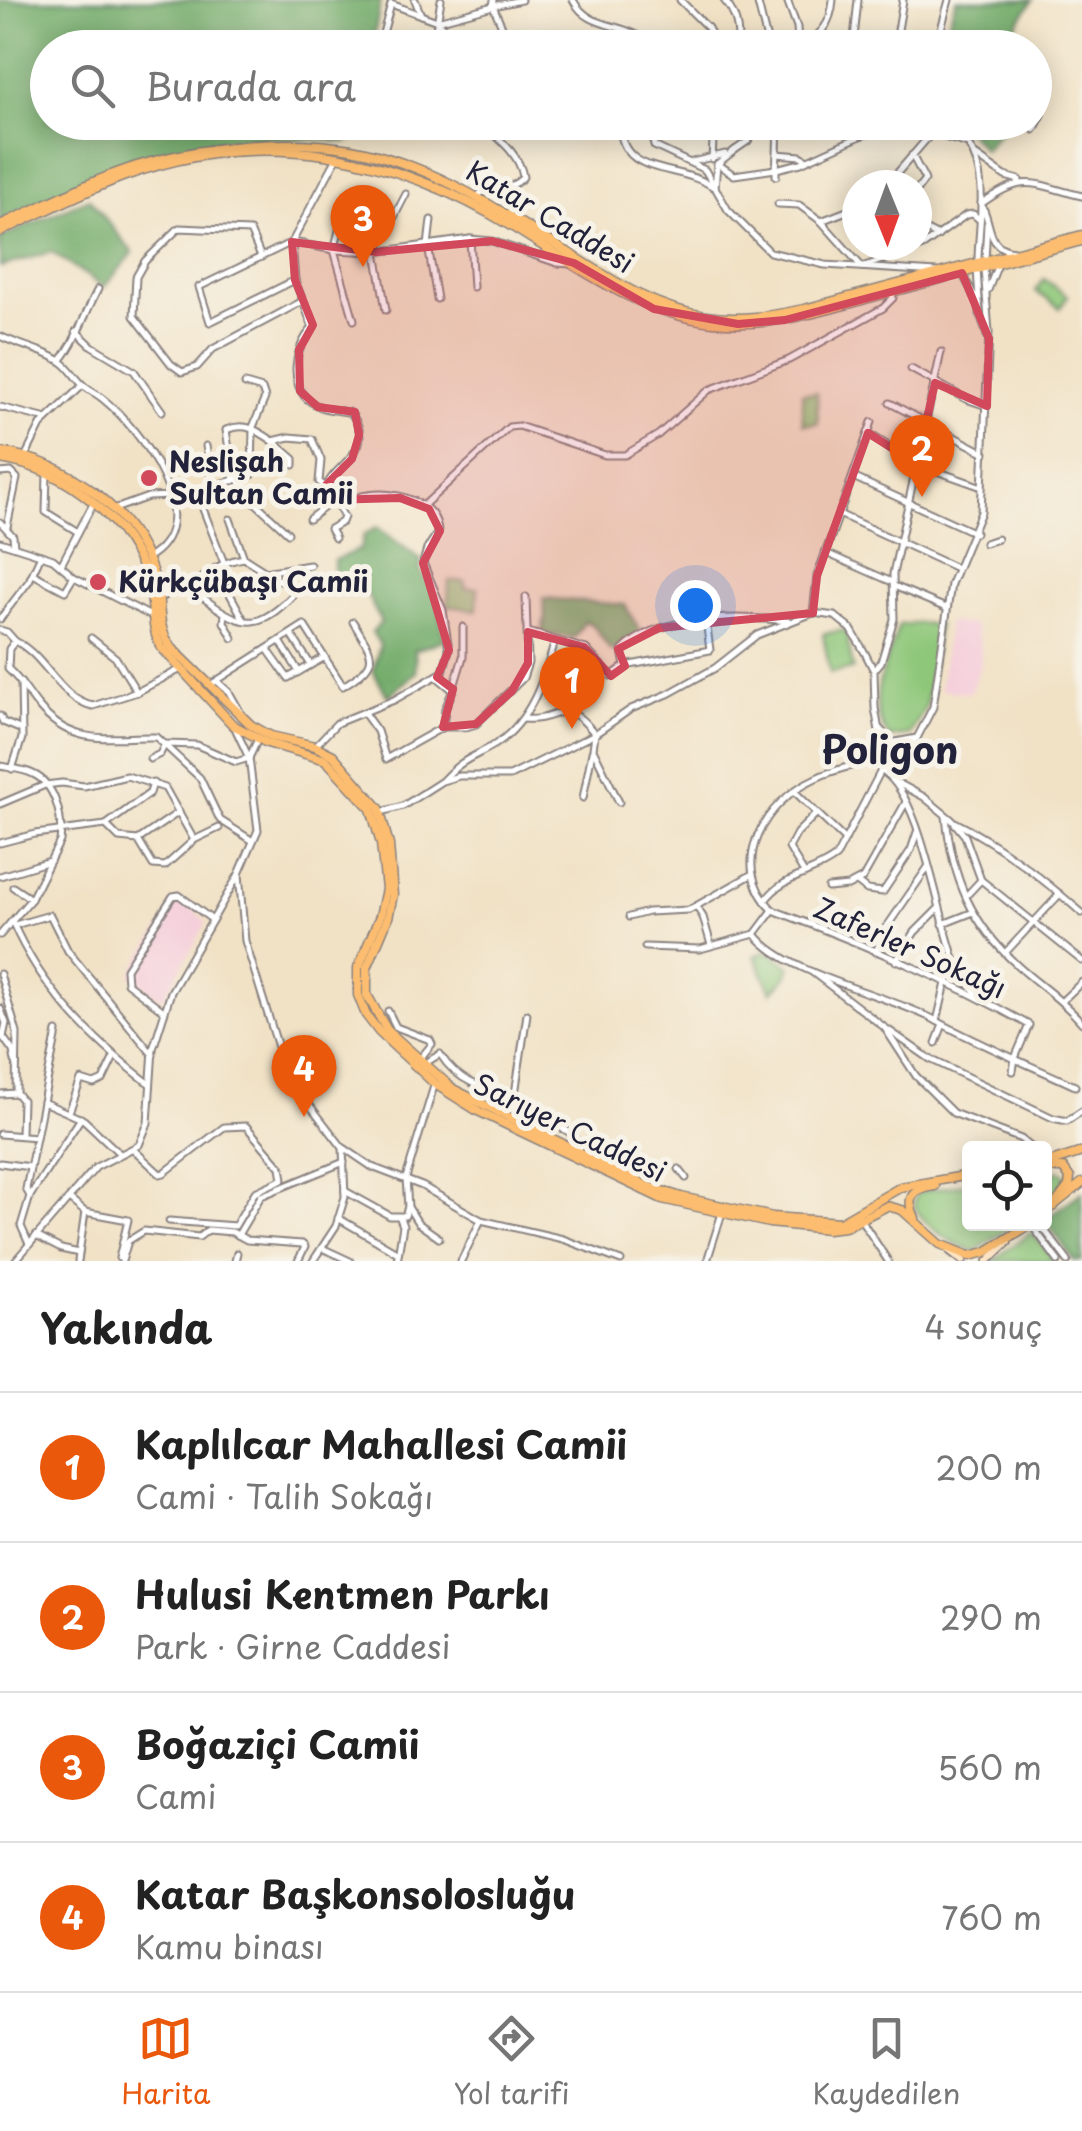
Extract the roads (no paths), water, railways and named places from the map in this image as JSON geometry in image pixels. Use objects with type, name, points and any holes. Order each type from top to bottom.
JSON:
[{"type":"main road","name":"Katar Caddesi","points":[[0,229],[120,172],[165,158],[254,147],[343,152],[416,177],[478,201],[624,288],[654,302],[704,316],[749,318],[782,314],[962,273],[1016,251],[1082,238]]},
{"type":"main road","name":"Katar Caddesi","points":[[478,201],[623,294],[654,309],[738,324],[785,320],[940,273],[999,263],[1082,238]]},
{"type":"main road","name":"Sarıyer Caddesi","points":[[3,456],[26,457],[74,478],[109,513],[144,560],[164,639],[251,725],[340,762],[378,814],[389,845],[393,894],[388,918],[366,968],[366,985],[381,1022],[453,1089],[647,1186],[773,1217],[832,1223],[845,1220],[901,1188],[962,1176]]},
{"type":"main road","name":"Sarıyer Caddesi","points":[[3,456],[47,472],[109,513]]},
{"type":"main road","name":"Sarıyer Caddesi","points":[[155,599],[156,641],[182,668],[210,686],[233,725],[258,739],[314,750]]},
{"type":"main road","points":[[233,725],[242,716]]},
{"type":"main road","points":[[251,725],[258,739]]},
{"type":"main road","name":"Sarıyer Caddesi","points":[[378,814],[386,890],[380,916],[358,968],[358,996],[379,1032],[435,1084],[478,1111],[650,1195],[768,1223],[827,1228],[845,1227],[887,1206],[902,1210],[940,1244],[976,1256],[1019,1231]]},
{"type":"main road","points":[[1052,1163],[1080,1154]]},
{"type":"main road","points":[[1052,1166],[1064,1168],[1070,1178],[1069,1186],[1054,1206]]},
{"type":"main road","points":[[924,1232],[910,1208],[912,1194],[918,1188],[962,1177]]},
{"type":"main road","points":[[1054,1206],[1082,1183]]},
{"type":"main road","points":[[988,1261],[1022,1231]]},
{"type":"main road","points":[[940,1244],[963,1261]]},
{"type":"street","points":[[415,0],[421,15]]},
{"type":"street","points":[[436,30],[441,0]]},
{"type":"street","points":[[384,30],[391,4],[437,20],[494,3],[521,0]]},
{"type":"street","points":[[573,0],[586,17],[629,30]]},
{"type":"street","points":[[680,0],[709,30]]},
{"type":"street","points":[[724,0],[733,11],[738,30]]},
{"type":"street","points":[[757,0],[764,30]]},
{"type":"street","points":[[787,0],[797,30]]},
{"type":"street","points":[[824,30],[832,0]]},
{"type":"street","points":[[855,30],[858,0]]},
{"type":"street","points":[[898,30],[903,0]]},
{"type":"street","points":[[941,30],[949,0]]},
{"type":"street","points":[[494,3],[504,30]]},
{"type":"street","points":[[437,20],[442,30]]},
{"type":"street","points":[[478,201],[496,188],[517,184],[523,171],[500,140]]},
{"type":"street","points":[[620,140],[635,160],[700,178],[715,188]]},
{"type":"street","points":[[653,140],[654,146],[704,170],[728,210],[770,252],[802,262],[940,273]]},
{"type":"street","points":[[714,140],[715,188]]},
{"type":"street","points":[[689,162],[714,161],[749,140]]},
{"type":"street","points":[[776,173],[777,140]]},
{"type":"street","points":[[714,161],[734,176],[776,173],[852,140]]},
{"type":"street","points":[[899,170],[926,140]]},
{"type":"street","points":[[951,140],[968,144]]},
{"type":"street","points":[[966,140],[976,155],[1005,176],[1082,196]]},
{"type":"street","points":[[324,486],[352,459],[359,435],[351,413],[318,407],[300,391],[299,350],[313,328],[295,280],[292,242],[343,152]]},
{"type":"street","points":[[777,154],[808,160]]},
{"type":"street","points":[[912,155],[919,170]]},
{"type":"street","points":[[976,155],[984,220],[996,246],[1016,251]]},
{"type":"street","points":[[981,204],[1022,181]]},
{"type":"street","points":[[354,320],[334,250],[340,227],[362,185]]},
{"type":"street","points":[[386,310],[376,252],[406,194]]},
{"type":"street","points":[[778,204],[799,204],[862,267]]},
{"type":"street","points":[[821,222],[842,214]]},
{"type":"street","points":[[862,267],[922,246],[966,214],[984,220]]},
{"type":"street","points":[[431,220],[428,246],[437,299]]},
{"type":"street","points":[[984,220],[979,304],[989,339]]},
{"type":"street","points":[[262,257],[250,232],[179,228],[145,261],[136,278],[134,316],[171,364],[182,372],[197,367],[213,349],[303,301]]},
{"type":"street","points":[[932,233],[938,236]]},
{"type":"street","points":[[295,280],[210,322],[199,287],[292,242],[376,252],[470,239],[492,241],[557,264],[574,263]]},
{"type":"street","points":[[470,239],[473,287]]},
{"type":"street","points":[[986,298],[992,273],[999,263]]},
{"type":"street","points":[[645,947],[673,950],[711,946],[755,934],[773,910],[764,901],[752,875],[755,837],[770,811],[815,778],[896,754],[917,738],[933,707],[946,608],[956,568],[975,533],[983,487],[989,339],[981,264]]},
{"type":"street","points":[[962,273],[979,304]]},
{"type":"street","points":[[61,360],[74,344],[76,330],[98,289]]},
{"type":"street","points":[[423,506],[510,427],[519,426],[605,455],[630,453],[658,435],[702,395],[789,360],[883,308],[893,298],[892,289]]},
{"type":"street","points":[[76,330],[92,346],[134,371],[162,411]]},
{"type":"street","points":[[0,336],[61,360],[149,450],[172,496],[172,528],[154,554],[144,560]]},
{"type":"street","points":[[874,670],[890,638],[900,544],[941,352]]},
{"type":"street","points":[[912,369],[935,384],[987,406]]},
{"type":"street","points":[[173,504],[213,486],[247,478],[254,470],[252,428],[265,398],[262,389],[245,384]]},
{"type":"street","points":[[26,457],[47,418],[83,386]]},
{"type":"street","points":[[890,403],[985,452]]},
{"type":"street","points":[[0,407],[47,418]]},
{"type":"street","points":[[813,613],[818,576],[872,422]]},
{"type":"street","points":[[288,532],[237,481],[226,430],[252,428],[294,459],[294,465]]},
{"type":"street","points":[[868,433],[917,464],[983,487]]},
{"type":"street","points":[[273,441],[290,437],[312,439],[321,460],[319,482],[324,486],[325,496],[344,517],[330,529],[336,538]]},
{"type":"street","points":[[206,446],[213,486]]},
{"type":"street","points":[[0,473],[11,472],[17,478],[7,527],[14,546]]},
{"type":"street","points":[[47,472],[46,512],[78,532]]},
{"type":"street","points":[[853,477],[975,533]]},
{"type":"street","points":[[309,519],[334,504],[382,494],[430,509],[438,528],[426,549],[424,566],[443,610],[450,650],[437,677],[337,723],[314,750]]},
{"type":"street","points":[[109,513],[148,498],[172,496]]},
{"type":"street","points":[[61,565],[93,504]]},
{"type":"street","points":[[203,509],[224,564]]},
{"type":"street","points":[[841,515],[956,568]]},
{"type":"street","points":[[230,518],[244,558],[280,581]]},
{"type":"street","points":[[0,522],[7,527]]},
{"type":"street","points":[[985,543],[997,540]]},
{"type":"street","points":[[0,542],[41,555],[153,618]]},
{"type":"street","points":[[826,554],[946,608]]},
{"type":"street","points":[[0,618],[33,574],[41,555]]},
{"type":"street","points":[[193,590],[216,567],[244,558]]},
{"type":"street","points":[[267,571],[310,565]]},
{"type":"street","points":[[216,567],[246,622]]},
{"type":"street","points":[[33,574],[65,591],[74,577]]},
{"type":"street","points":[[193,590],[221,576]]},
{"type":"street","points":[[155,599],[182,588],[193,590],[225,614],[258,622],[292,596]]},
{"type":"street","points":[[364,713],[377,731],[386,759],[443,726],[476,724],[523,678],[528,663],[526,597]]},
{"type":"street","points":[[442,781],[458,776],[510,776],[715,668],[758,634],[813,613],[835,616],[851,629],[874,670],[875,708],[885,758],[882,771],[836,856],[824,866],[774,888],[764,901]]},
{"type":"street","points":[[225,614],[224,622],[233,638]]},
{"type":"street","points":[[626,666],[622,651],[628,644],[659,628],[706,620],[792,621]]},
{"type":"street","points":[[528,632],[586,649],[609,676],[626,666],[710,650],[706,620]]},
{"type":"street","points":[[210,686],[304,626],[344,686],[368,671],[372,652],[353,622]]},
{"type":"street","points":[[443,726],[463,657],[463,627]]},
{"type":"street","points":[[0,630],[42,660],[82,704],[104,704],[182,668]]},
{"type":"street","points":[[291,634],[312,665]]},
{"type":"street","points":[[91,638],[116,658],[137,692]]},
{"type":"street","points":[[8,669],[9,649],[15,641]]},
{"type":"street","points":[[280,641],[299,672]]},
{"type":"street","points":[[378,814],[403,806],[442,781],[461,760],[494,745],[522,719],[542,687],[555,641]]},
{"type":"street","points":[[267,649],[288,678],[325,657]]},
{"type":"street","points":[[570,712],[573,685],[586,649]]},
{"type":"street","points":[[0,667],[20,680],[36,705],[66,730],[84,738],[156,738],[165,744],[200,778],[220,820],[253,840]]},
{"type":"street","points":[[437,677],[454,690]]},
{"type":"street","points":[[12,769],[22,730],[20,680]]},
{"type":"street","points":[[522,719],[570,712],[578,714],[594,734],[583,798]]},
{"type":"street","points":[[0,716],[3,722],[22,730]]},
{"type":"street","points":[[15,1261],[96,1166],[139,1145],[148,1123],[153,1055],[171,992],[239,874],[258,830],[249,758],[233,725]]},
{"type":"street","points":[[879,728],[896,748],[896,754]]},
{"type":"street","points":[[866,763],[890,743],[917,738]]},
{"type":"street","points":[[165,744],[217,751],[236,762],[249,758],[258,739]]},
{"type":"street","points":[[150,759],[160,754],[165,744]]},
{"type":"street","points":[[593,749],[618,802]]},
{"type":"street","points":[[0,766],[37,774],[56,799],[61,831],[60,841],[32,899],[0,936]]},
{"type":"street","points":[[882,771],[949,818],[965,836],[981,880],[1082,960]]},
{"type":"street","points":[[0,804],[45,785],[84,786],[127,776],[164,788],[194,840]]},
{"type":"street","points":[[0,844],[35,834],[106,824],[150,793],[153,783]]},
{"type":"street","points":[[898,783],[918,829],[956,966],[979,996]]},
{"type":"street","points":[[795,792],[845,840]]},
{"type":"street","points":[[828,888],[858,883],[906,802]]},
{"type":"street","points":[[106,824],[119,838],[138,840],[179,812]]},
{"type":"street","points":[[804,872],[789,848],[790,843],[816,814]]},
{"type":"street","points":[[949,818],[979,834],[1082,913]]},
{"type":"street","points":[[949,818],[954,866],[972,913],[1005,953],[1063,1000],[1082,1023]]},
{"type":"street","points":[[138,840],[154,865],[166,866],[194,840],[219,828]]},
{"type":"street","points":[[858,883],[867,890],[883,892],[911,850],[918,829]]},
{"type":"street","points":[[0,876],[51,862]]},
{"type":"street","points":[[876,952],[886,928],[928,867]]},
{"type":"street","points":[[239,874],[246,941],[287,1076],[343,1148],[372,1167],[406,1178],[481,1220],[563,1239],[621,1261]]},
{"type":"street","points":[[629,917],[688,910],[752,875]]},
{"type":"street","points":[[966,896],[981,880]]},
{"type":"street","points":[[13,887],[32,899]]},
{"type":"street","points":[[1005,953],[1060,894]]},
{"type":"street","points":[[164,1012],[127,982],[126,968],[173,896],[179,895],[211,919]]},
{"type":"street","points":[[696,906],[711,946]]},
{"type":"street","points":[[896,961],[915,932],[939,908]]},
{"type":"street","name":"Zaferler Sokağı","points":[[773,910],[979,996],[1029,1025],[1014,1058]]},
{"type":"street","points":[[943,924],[972,913]]},
{"type":"street","points":[[13,924],[50,915],[68,951],[153,1055]]},
{"type":"street","points":[[13,924],[24,952],[46,985],[114,1057],[150,1084]]},
{"type":"street","points":[[755,934],[765,947],[806,967],[1075,1086]]},
{"type":"street","points":[[936,1042],[946,983],[956,966]]},
{"type":"street","points":[[806,967],[930,1059],[1053,1118],[1068,1121],[1082,1112]]},
{"type":"street","points":[[0,974],[17,1033],[16,1093],[22,1100],[21,1134]]},
{"type":"street","points":[[1063,1000],[1082,982]]},
{"type":"street","points":[[0,1008],[6,1023],[2,1035],[16,1064]]},
{"type":"street","points":[[388,1010],[396,1027],[430,1040],[432,1044],[421,1062]]},
{"type":"street","points":[[421,1062],[440,1054],[457,1076],[515,1094],[527,1014]]},
{"type":"street","points":[[884,1027],[934,1098],[953,1113],[1023,1141]]},
{"type":"street","points":[[30,1196],[26,1189],[57,1032]]},
{"type":"street","points":[[69,1112],[81,1080],[94,1084],[102,1080],[114,1057]]},
{"type":"street","points":[[1013,1070],[1014,1058]]},
{"type":"street","points":[[435,1084],[406,1178],[408,1207],[418,1222],[439,1238]]},
{"type":"street","points":[[484,1107],[492,1090]]},
{"type":"street","points":[[0,1094],[16,1093]]},
{"type":"street","points":[[43,1102],[81,1118],[119,1153]]},
{"type":"street","points":[[29,1244],[21,1226],[30,1196],[81,1118]]},
{"type":"street","points":[[540,1134],[550,1124],[566,1129],[579,1144],[580,1154]]},
{"type":"street","points":[[134,1149],[160,1174],[224,1128],[246,1126],[281,1167],[283,1179],[254,1192],[235,1226],[169,1221]]},
{"type":"street","points":[[0,1134],[36,1136]]},
{"type":"street","points":[[313,1261],[338,1218],[345,1191],[343,1148]]},
{"type":"street","points":[[238,1235],[261,1196],[344,1162]]},
{"type":"street","points":[[0,1163],[30,1167]]},
{"type":"street","points":[[679,1169],[686,1178]]},
{"type":"street","points":[[345,1191],[400,1218],[403,1226],[397,1261]]},
{"type":"street","points":[[68,1198],[85,1212],[128,1220],[120,1261]]},
{"type":"street","points":[[400,1218],[408,1207]]},
{"type":"street","points":[[36,1236],[78,1257],[85,1212]]},
{"type":"street","points":[[707,1261],[722,1213]]},
{"type":"street","points":[[338,1218],[398,1253]]},
{"type":"street","points":[[860,1218],[888,1261]]},
{"type":"street","points":[[461,1261],[481,1220]]},
{"type":"street","points":[[120,1261],[128,1241],[144,1232],[199,1237],[208,1230],[247,1240],[302,1244],[305,1247],[298,1261]]},
{"type":"street","points":[[1032,1231],[1058,1261]]},
{"type":"street","points":[[1045,1231],[1068,1261]]},
{"type":"street","points":[[322,1248],[350,1261]]},
{"type":"place","name":"Boğaziçi Camii","points":[[363,267]]},
{"type":"place","name":"Neslişah Sultan Camii","points":[[149,478]]},
{"type":"place","name":"Hulusi Kentmen Parkı","points":[[922,497]]},
{"type":"place","name":"Kürkçübaşı Camii","points":[[98,582]]},
{"type":"place","name":"Kaplılcar Mahallesi Camii","points":[[572,729]]},
{"type":"place","name":"Katar Başkonsolosluğu","points":[[304,1117]]},
{"type":"district","name":"Poligon","points":[[890,751]]}]
